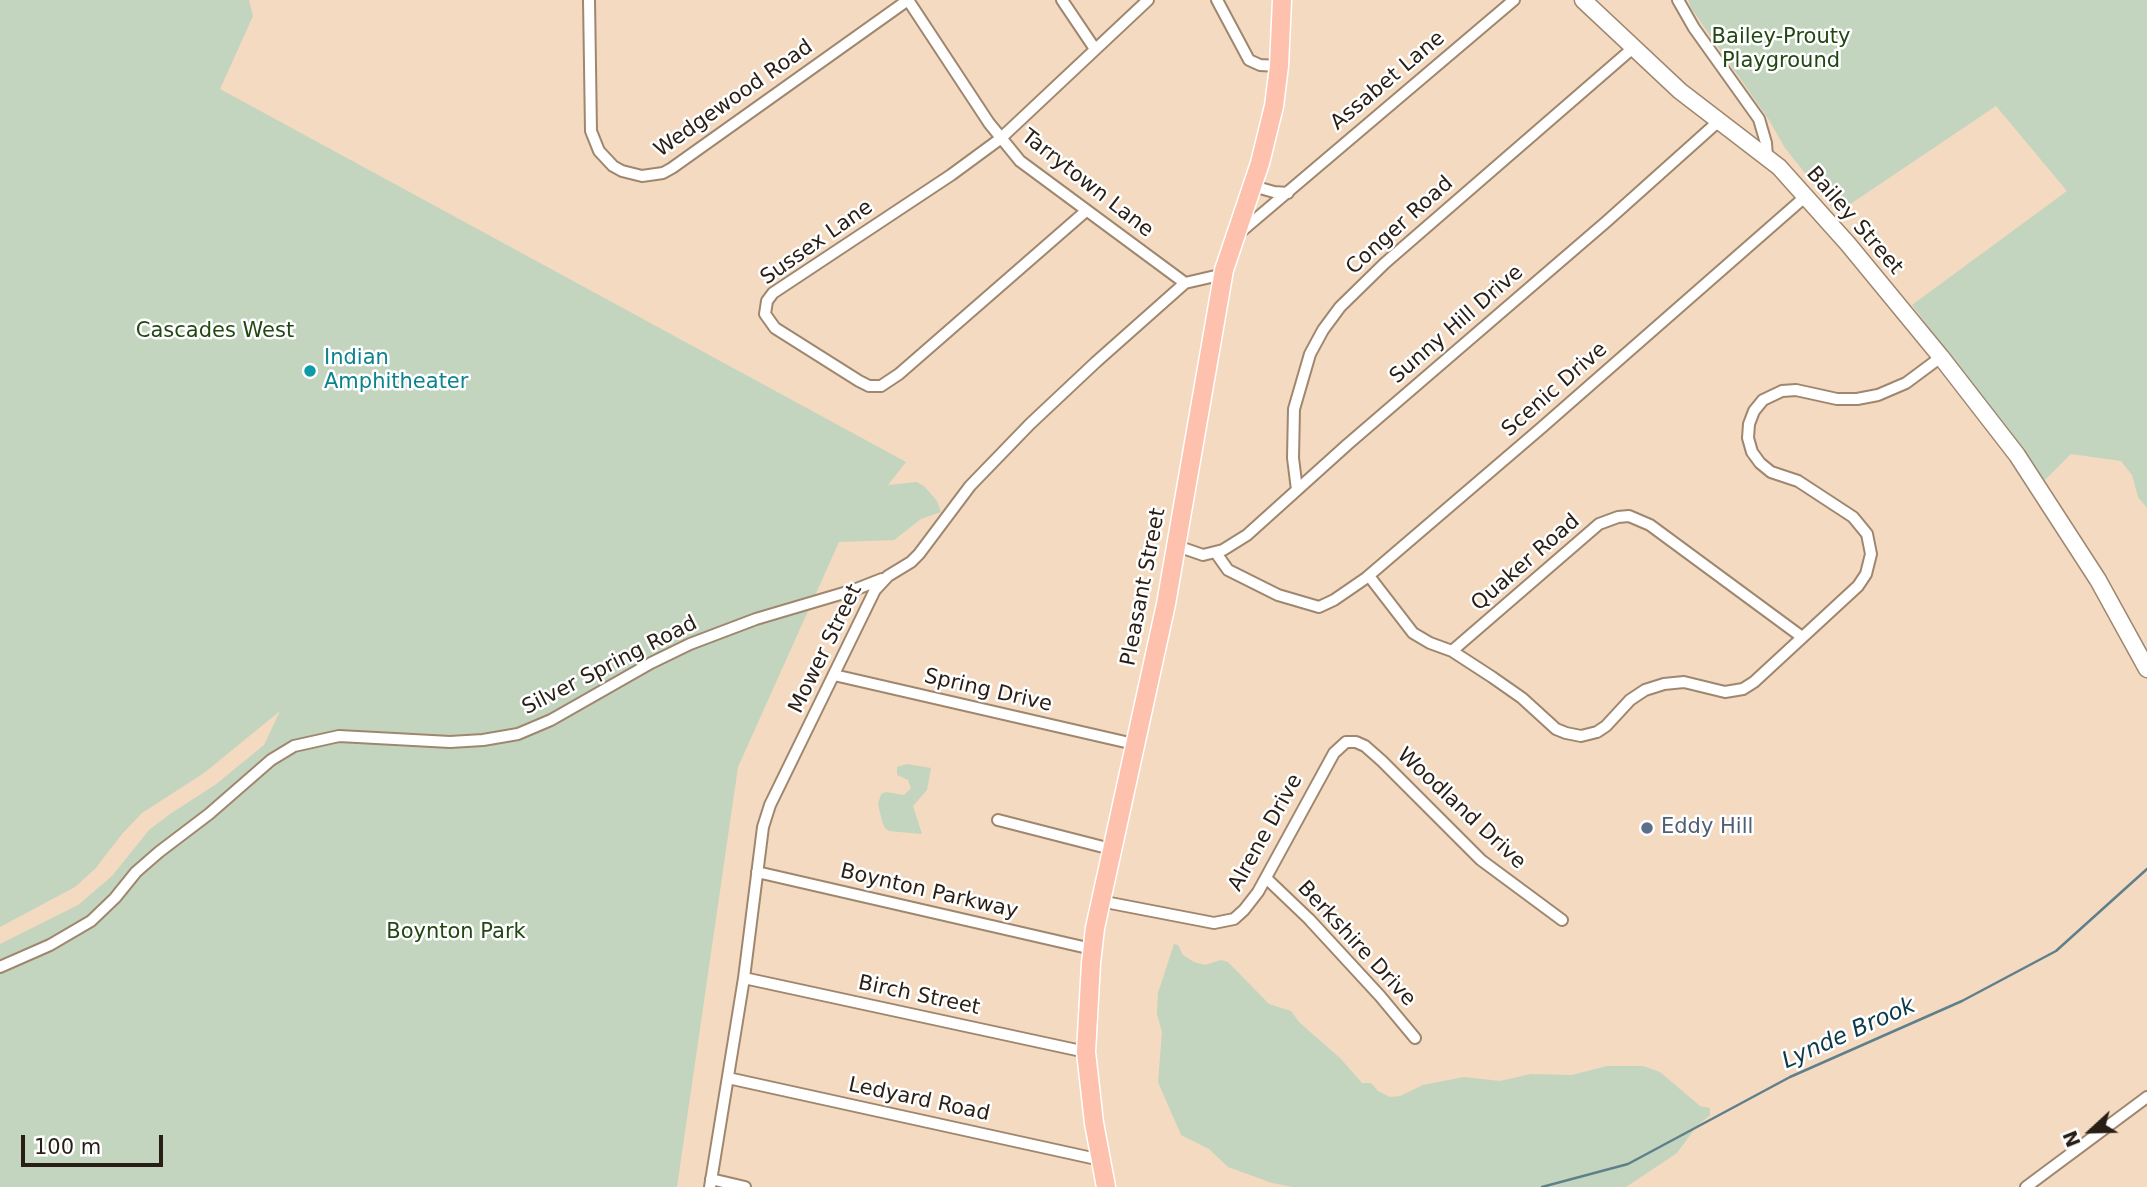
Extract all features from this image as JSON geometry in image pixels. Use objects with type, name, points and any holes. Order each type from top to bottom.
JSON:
[{"type":"main road","name":"Pleasant Street","points":[[1106,1187],[1094,1124],[1086,1052],[1092,949],[1177,546],[1224,274],[1251,193],[1273,109],[1279,66],[1282,0]]},
{"type":"street","name":"Wedgewood Road","points":[[589,0],[590,119],[594,141],[613,166],[642,176],[653,176],[672,168],[908,0]]},
{"type":"street","name":"Tarrytown Lane","points":[[908,0],[1000,139],[1031,170],[1185,283]]},
{"type":"street","points":[[1062,0],[1095,49]]},
{"type":"street","name":"Sussex Lane","points":[[1086,211],[886,384],[864,384],[770,324],[765,307],[773,293],[951,175],[1000,139],[1148,0]]},
{"type":"street","points":[[1217,0],[1249,60],[1260,65],[1279,66]]},
{"type":"street","name":"Assabet Lane","points":[[1235,236],[1514,0]]},
{"type":"street","name":"Bailey Street","points":[[1583,0],[1680,91],[1767,157],[1806,196],[1941,358],[2017,456],[2098,580],[2147,669]]},
{"type":"street","points":[[1678,0],[1694,28],[1759,119],[1766,142],[1767,157]]},
{"type":"street","name":"Conger Road","points":[[1297,490],[1293,458],[1294,410],[1310,354],[1340,307],[1385,263],[1633,48]]},
{"type":"street","name":"Sunny Hill Drive","points":[[1216,553],[1247,535],[1720,120]]},
{"type":"street","points":[[1251,193],[1274,192],[1283,196]]},
{"type":"street","name":"Scenic Drive","points":[[1216,553],[1228,570],[1267,590],[1310,606],[1323,605],[1334,600],[1368,576],[1540,429],[1806,196]]},
{"type":"street","name":"Mower Street","points":[[711,1183],[744,978],[763,827],[770,805],[875,590],[888,576],[919,554],[970,486],[1096,362],[1185,283],[1224,274]]},
{"type":"street","points":[[1368,576],[1413,633],[1452,651],[1522,698],[1556,729],[1566,733],[1581,736],[1602,729],[1630,699],[1655,686],[1685,682],[1725,692],[1743,689],[1754,682],[1863,580],[1869,568],[1871,547],[1863,527],[1853,517],[1798,481],[1772,472],[1760,463],[1752,452],[1748,438],[1754,411],[1763,400],[1782,391],[1796,390],[1837,399],[1878,395],[1906,383],[1941,358]]},
{"type":"street","name":"Quaker Road","points":[[1452,651],[1519,596],[1599,524],[1629,516],[1650,525],[1802,637]]},
{"type":"street","points":[[1177,546],[1203,555],[1216,553]]},
{"type":"street","name":"Silver Spring Road","points":[[0,967],[50,945],[90,921],[115,898],[136,872],[159,852],[209,814],[271,760],[294,746],[339,736],[450,742],[518,734],[551,720],[690,644],[793,606],[854,590],[888,576]]},
{"type":"street","name":"Spring Drive","points":[[834,675],[1134,744]]},
{"type":"street","name":"Woodland Drive","points":[[1334,753],[1346,742],[1365,746],[1481,860],[1562,920]]},
{"type":"street","name":"Alrene Drive","points":[[1100,901],[1182,918],[1222,923],[1234,919],[1244,910],[1266,878],[1334,753]]},
{"type":"street","points":[[998,820],[1111,849]]},
{"type":"street","name":"Boynton Parkway","points":[[757,872],[1092,949]]},
{"type":"street","name":"Berkshire Drive","points":[[1266,878],[1309,919],[1415,1038]]},
{"type":"street","name":"Birch Street","points":[[744,978],[1086,1052]]},
{"type":"street","name":"Ledyard Road","points":[[728,1078],[1101,1160]]},
{"type":"street","points":[[2026,1187],[2147,1097]]},
{"type":"street","points":[[711,1183],[745,1187]]},
{"type":"green space","points":[[0,0],[249,0],[253,16],[220,89],[906,462],[888,485],[917,482],[937,501],[941,512],[921,519],[894,540],[839,542],[738,767],[677,1187],[0,1187],[0,944],[78,905],[112,876],[149,830],[215,785],[264,745],[280,711],[204,773],[142,813],[95,869],[75,887],[0,927]]},
{"type":"green space","name":"Bailey-Prouty Playground","points":[[1688,0],[2147,0],[2147,508],[2138,497],[2132,475],[2121,461],[2071,454],[2043,482],[1912,305],[2067,191],[1996,106],[1837,213],[1785,148]]},
{"type":"green space","points":[[907,764],[931,768],[927,790],[913,806],[922,834],[889,831],[882,821],[878,804],[881,794],[886,792],[904,795],[911,788],[908,780],[897,775],[897,767]]},
{"type":"green space","points":[[1174,944],[1178,945],[1183,955],[1194,962],[1205,965],[1221,960],[1228,962],[1269,1004],[1291,1011],[1362,1083],[1371,1083],[1378,1091],[1390,1097],[1400,1096],[1423,1085],[1464,1077],[1500,1081],[1531,1074],[1572,1075],[1607,1066],[1643,1066],[1660,1072],[1700,1106],[1710,1108],[1710,1115],[1696,1127],[1677,1153],[1626,1187],[1293,1187],[1272,1183],[1228,1167],[1209,1149],[1181,1135],[1158,1082],[1162,1032],[1157,1014],[1158,993]]},
{"type":"waterway","name":"Lynde Brook","points":[[1542,1187],[1628,1164],[1790,1077],[1962,1001],[2056,951],[2147,869]]},
{"type":"place","name":"Indian Amphitheater","points":[[310,371]]},
{"type":"place","name":"Eddy Hill","points":[[1647,828]]},
{"type":"park label","name":"Cascades West","points":[[215,332]]},
{"type":"park label","name":"Boynton Park","points":[[456,933]]}]
